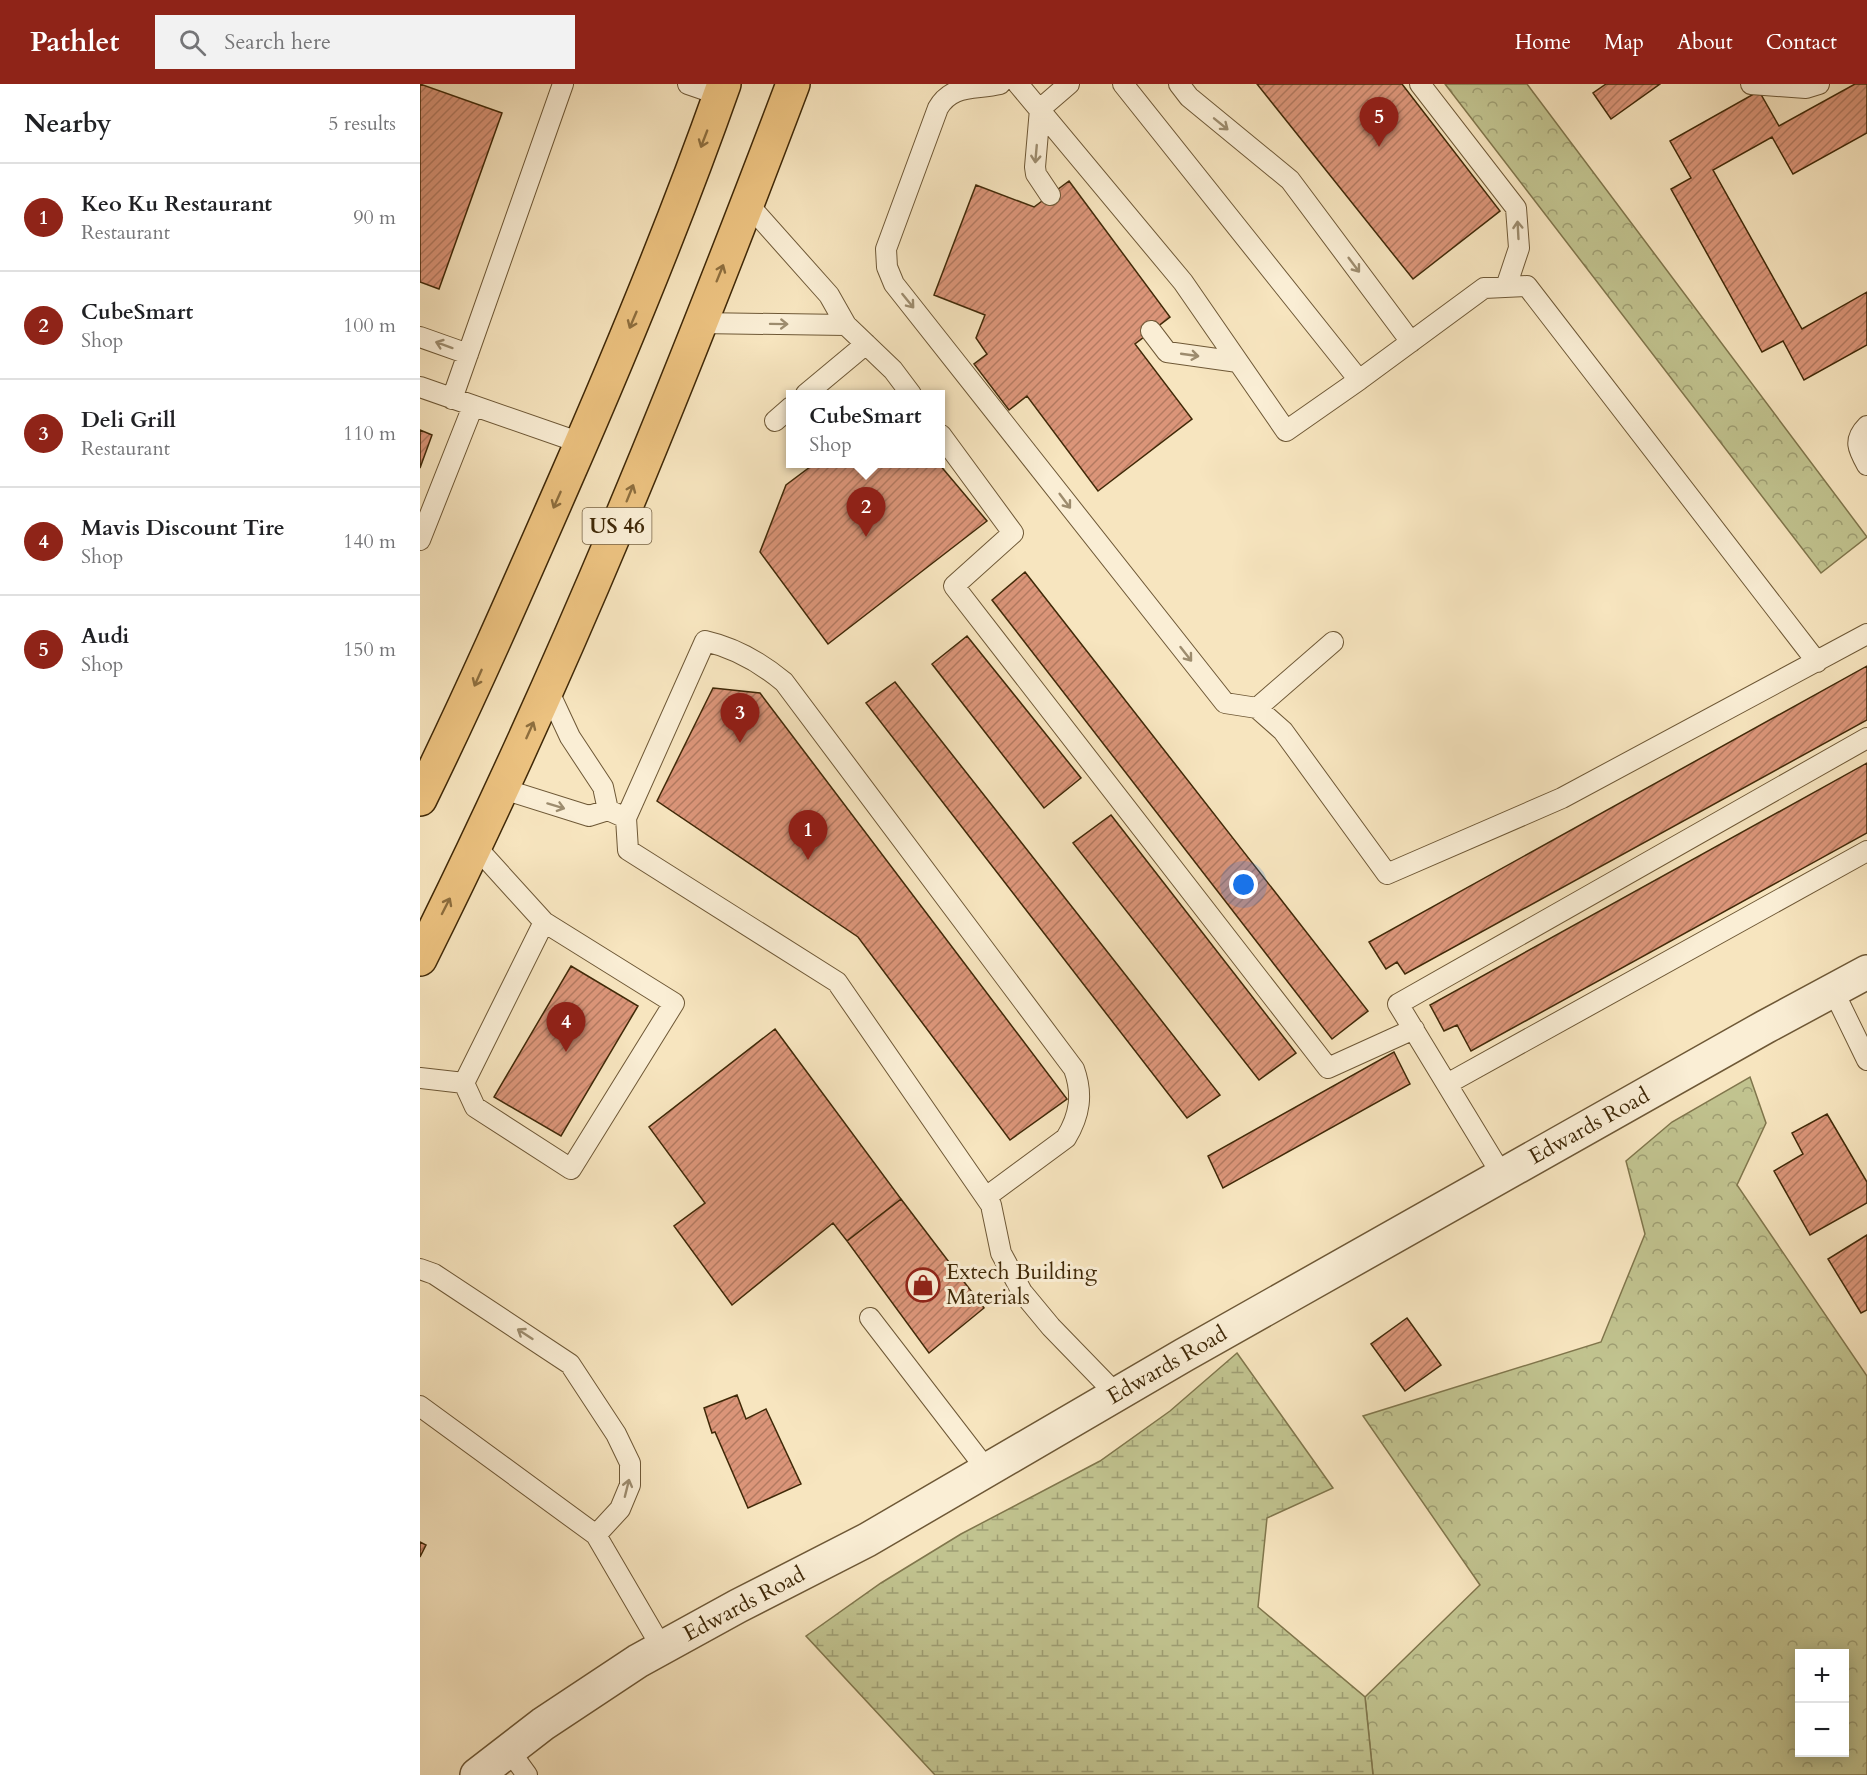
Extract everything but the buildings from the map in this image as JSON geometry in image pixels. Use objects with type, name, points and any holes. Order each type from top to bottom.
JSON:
[{"type":"highway","name":"US 46","points":[[420,959],[476,847],[548,690],[748,204],[793,84]]},
{"type":"highway","name":"US 46","points":[[420,799],[468,701],[582,443],[644,293],[722,90]]},
{"type":"street","name":"Edwards Road","points":[[477,1775],[518,1763],[543,1724],[662,1648],[738,1605],[867,1540],[1116,1394],[1502,1175],[1867,972]]},
{"type":"lane","points":[[452,399],[563,84]]},
{"type":"lane","points":[[688,84],[722,90]]},
{"type":"lane","points":[[1000,84],[957,89],[943,98],[886,249],[887,267],[894,284],[1225,703],[1257,708],[1283,731],[1387,874],[1562,798],[1867,634]]},
{"type":"lane","points":[[1018,84],[1183,282],[1286,431],[1484,288],[1527,286],[1816,662]]},
{"type":"lane","points":[[1050,195],[1036,174],[1035,167],[1040,109],[1069,84]]},
{"type":"lane","points":[[1123,84],[1359,380]]},
{"type":"lane","points":[[1179,84],[1189,98],[1290,180],[1411,342]]},
{"type":"lane","points":[[1420,84],[1516,208],[1519,248],[1506,287]]},
{"type":"lane","points":[[1751,84],[1806,88],[1819,84]]},
{"type":"lane","points":[[748,204],[829,295],[846,325],[893,370],[908,390]]},
{"type":"lane","points":[[699,323],[846,325]]},
{"type":"lane","points":[[1151,331],[1167,352],[1238,362]]},
{"type":"lane","points":[[420,337],[468,354]]},
{"type":"lane","points":[[811,390],[866,344]]},
{"type":"lane","points":[[420,387],[582,443]]},
{"type":"lane","points":[[420,540],[473,406]]},
{"type":"lane","points":[[775,421],[786,411]]},
{"type":"lane","points":[[1867,426],[1859,434],[1857,446],[1867,465]]},
{"type":"lane","points":[[945,440],[1013,533],[954,586],[1328,1068],[1414,1029]]},
{"type":"lane","points":[[617,814],[705,641],[727,646],[753,659],[784,682],[1074,1069],[1079,1082],[1079,1104],[1074,1125],[1066,1138],[986,1197]]},
{"type":"lane","points":[[1257,708],[1333,642]]},
{"type":"lane","points":[[548,690],[570,736],[603,787],[617,814],[628,850],[837,982],[991,1205],[1001,1253],[1016,1283],[1051,1327],[1116,1394]]},
{"type":"lane","points":[[1502,1175],[1398,1004],[1867,738]]},
{"type":"lane","points":[[503,789],[589,816],[617,814]]},
{"type":"lane","points":[[464,1083],[475,1107],[571,1169],[674,1003],[544,922],[476,847]]},
{"type":"lane","points":[[1447,1084],[1867,851]]},
{"type":"lane","points":[[464,1083],[544,922]]},
{"type":"lane","points":[[1833,990],[1867,1060]]},
{"type":"lane","points":[[420,1078],[464,1083]]},
{"type":"lane","points":[[420,1269],[434,1275],[570,1364],[616,1434],[630,1463],[630,1485],[621,1509],[596,1535]]},
{"type":"lane","points":[[870,1318],[987,1470]]},
{"type":"lane","points":[[420,1406],[596,1535],[662,1648]]},
{"type":"green space","points":[[1445,84],[1527,84],[1867,537],[1821,573]]},
{"type":"green space","points":[[1750,1077],[1766,1123],[1737,1185],[1867,1376],[1867,1775],[1373,1775],[1365,1697],[1480,1585],[1363,1416],[1601,1342],[1645,1234],[1626,1161],[1672,1122]]},
{"type":"green space","points":[[1237,1353],[1333,1488],[1267,1518],[1258,1607],[1365,1697],[1373,1775],[935,1775],[806,1636],[881,1583],[961,1534],[1100,1461],[1170,1411]]},
{"type":"place","name":"Audi","points":[[1379,147]]},
{"type":"place","name":"CubeSmart","points":[[866,537]]},
{"type":"place","name":"Deli Grill","points":[[740,743]]},
{"type":"place","name":"Keo Ku Restaurant","points":[[808,860]]},
{"type":"place","name":"Mavis Discount Tire","points":[[566,1052]]},
{"type":"place","name":"Extech Building Materials","points":[[923,1285]]}]
